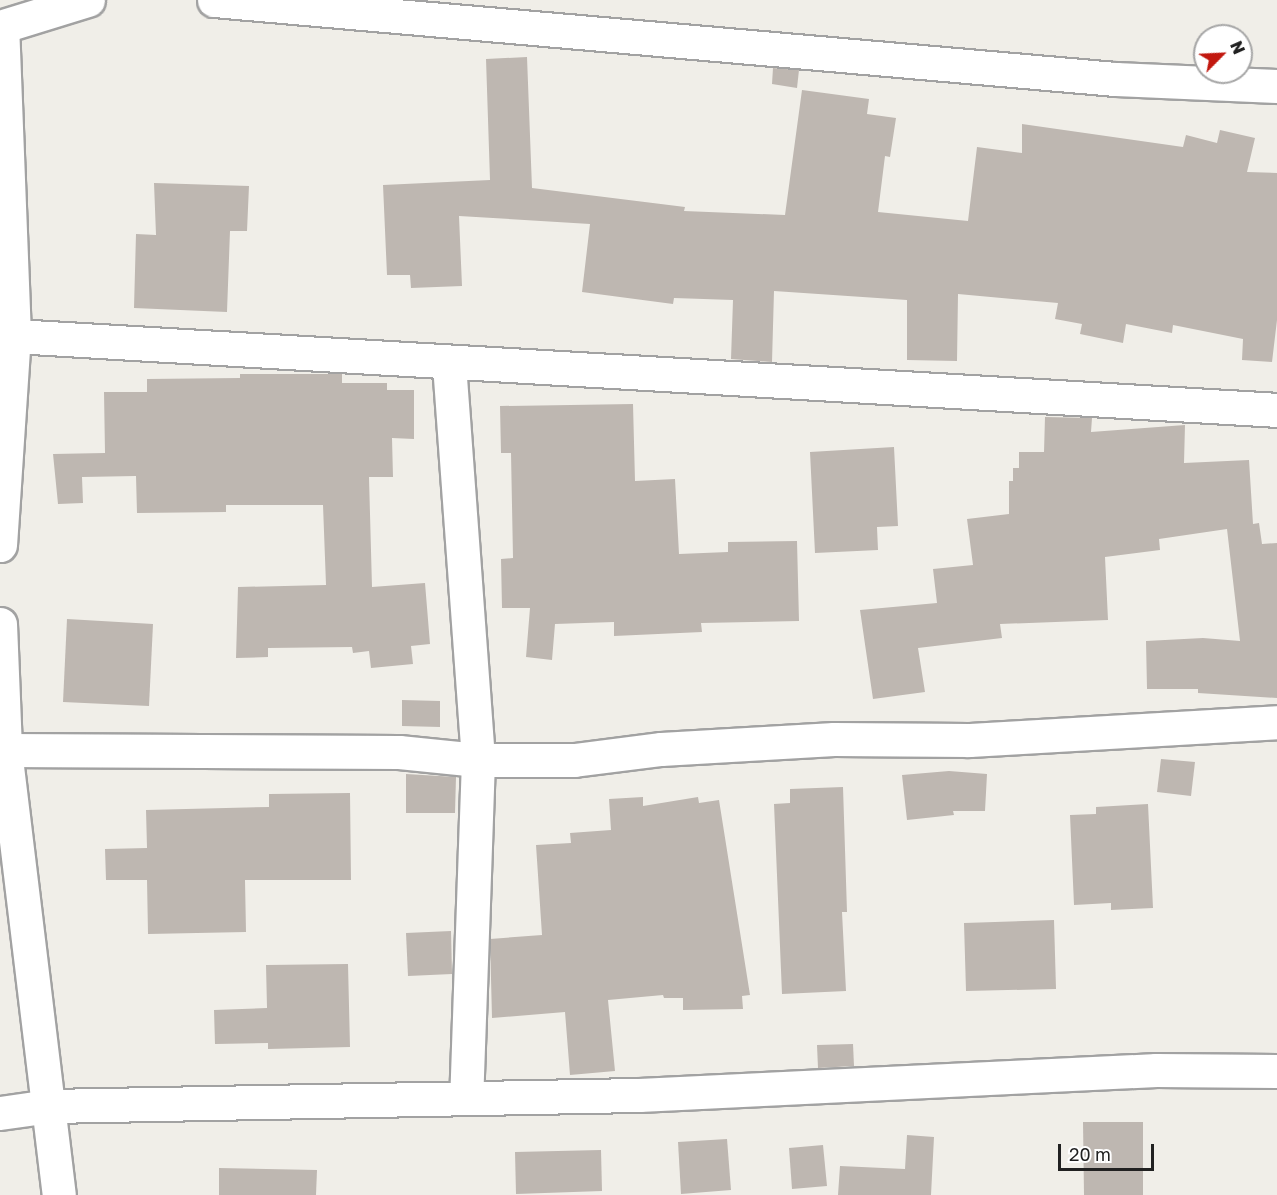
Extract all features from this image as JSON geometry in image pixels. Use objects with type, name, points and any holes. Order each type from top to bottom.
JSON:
[{"type":"street","points":[[0,545],[14,336],[1,27],[88,0]]},
{"type":"street","points":[[214,0],[1103,78],[1277,86]]},
{"type":"street","points":[[14,336],[449,364],[678,373],[1277,410]]},
{"type":"street","points":[[449,364],[478,760],[466,1098]]},
{"type":"street","points":[[0,624],[5,750],[60,1195]]},
{"type":"street","points":[[5,750],[387,752],[478,760],[574,760],[661,749],[823,740],[969,740],[1277,722]]},
{"type":"street","points":[[0,1113],[49,1106],[651,1095],[1156,1070],[1277,1071]]},
{"type":"building","points":[[527,57],[532,188],[685,207],[684,211],[785,215],[802,90],[869,99],[867,114],[896,118],[890,157],[885,156],[878,212],[968,221],[977,147],[1022,153],[1022,124],[1183,147],[1186,135],[1217,143],[1220,130],[1255,138],[1247,172],[1277,173],[1277,320],[1272,362],[1242,360],[1243,339],[1173,325],[1172,333],[1126,324],[1123,343],[1080,334],[1082,324],[1055,319],[1058,303],[958,294],[957,361],[907,360],[907,300],[774,291],[772,362],[731,359],[733,300],[674,298],[673,304],[582,292],[590,224],[459,216],[462,286],[411,288],[410,275],[387,275],[383,185],[490,180],[486,59]]},
{"type":"building","points":[[773,68],[799,70],[797,88],[772,84]]},
{"type":"building","points":[[154,183],[249,186],[247,231],[230,231],[227,312],[134,308],[136,234],[156,235]]},
{"type":"building","points":[[240,374],[342,374],[342,383],[387,383],[387,390],[414,390],[414,439],[392,438],[393,477],[369,477],[372,587],[425,583],[430,644],[411,646],[413,664],[371,668],[369,651],[353,653],[352,647],[268,648],[268,657],[236,658],[238,587],[326,585],[323,505],[226,505],[226,512],[137,513],[136,476],[82,477],[83,503],[58,504],[53,454],[105,453],[104,392],[147,392],[147,379],[240,378]]},
{"type":"building","points":[[633,404],[635,481],[675,479],[679,554],[728,552],[728,542],[797,541],[799,621],[701,623],[702,632],[614,636],[614,622],[555,624],[552,660],[526,657],[530,608],[502,608],[501,559],[513,558],[511,453],[501,453],[500,406]]},
{"type":"building","points":[[1045,417],[1092,418],[1091,432],[1185,425],[1184,463],[1249,460],[1253,524],[1259,523],[1262,544],[1277,543],[1277,698],[1198,693],[1198,689],[1147,689],[1146,641],[1203,638],[1240,641],[1227,529],[1159,539],[1160,550],[1105,557],[1108,620],[1000,624],[1002,638],[918,648],[925,692],[873,699],[860,610],[937,603],[933,569],[973,565],[967,519],[1009,514],[1009,481],[1013,481],[1013,468],[1019,468],[1019,452],[1044,452]]},
{"type":"building","points":[[894,447],[898,526],[877,527],[878,550],[815,553],[810,452]]},
{"type":"building","points":[[67,619],[153,624],[149,706],[63,702]]},
{"type":"building","points":[[402,700],[440,701],[440,727],[402,726]]},
{"type":"building","points":[[1161,759],[1195,762],[1191,796],[1157,792]]},
{"type":"building","points":[[949,771],[987,774],[985,811],[953,811],[954,815],[907,820],[902,775]]},
{"type":"building","points":[[406,774],[456,777],[455,813],[406,813]]},
{"type":"building","points":[[843,787],[847,912],[842,912],[846,991],[782,994],[774,804],[790,803],[790,789]]},
{"type":"building","points":[[350,793],[351,880],[245,880],[246,932],[148,934],[147,880],[106,880],[105,849],[147,848],[146,810],[269,807],[269,794]]},
{"type":"building","points":[[643,797],[643,806],[698,797],[699,803],[719,800],[750,995],[742,996],[743,1009],[683,1010],[683,998],[664,998],[663,995],[608,1000],[615,1071],[570,1075],[565,1012],[492,1018],[490,939],[542,935],[536,845],[571,843],[570,833],[611,830],[609,799]]},
{"type":"building","points":[[1148,804],[1153,908],[1111,910],[1111,903],[1074,905],[1070,815],[1096,814],[1096,807]]},
{"type":"building","points":[[1054,920],[1056,989],[966,991],[964,923]]},
{"type":"building","points":[[451,931],[452,974],[408,976],[406,933]]},
{"type":"building","points":[[348,964],[350,1047],[268,1049],[268,1043],[215,1044],[214,1010],[267,1008],[266,965]]},
{"type":"building","points":[[853,1044],[854,1066],[818,1068],[817,1045]]},
{"type":"building","points":[[1083,1122],[1143,1122],[1143,1195],[1084,1195]]},
{"type":"building","points":[[907,1135],[934,1137],[931,1195],[838,1195],[840,1166],[905,1169]]},
{"type":"building","points":[[727,1139],[731,1190],[681,1194],[678,1142]]},
{"type":"building","points":[[823,1145],[827,1186],[792,1189],[789,1148]]},
{"type":"building","points":[[601,1150],[602,1191],[516,1194],[515,1152]]},
{"type":"building","points":[[219,1168],[317,1170],[316,1195],[219,1195]]}]
